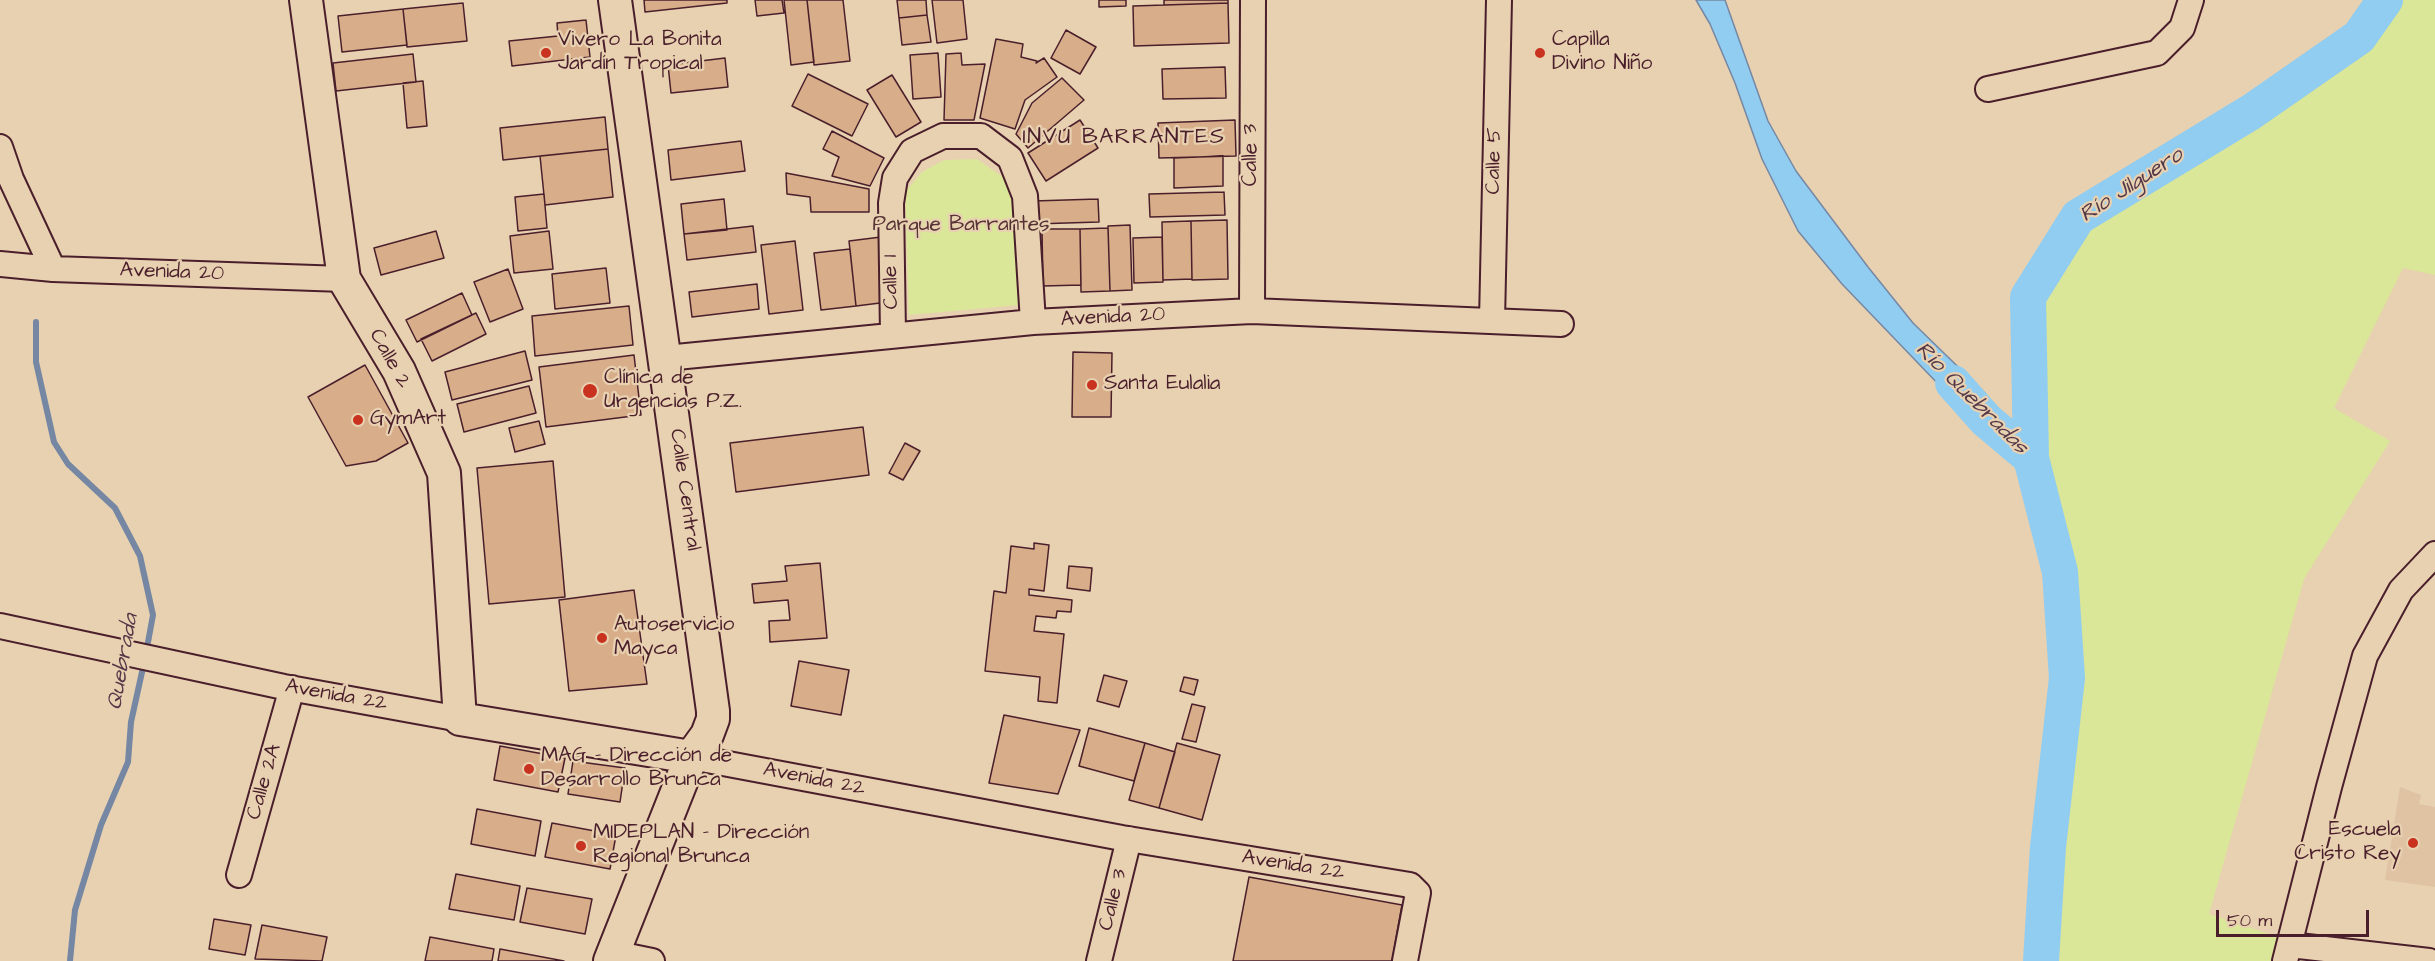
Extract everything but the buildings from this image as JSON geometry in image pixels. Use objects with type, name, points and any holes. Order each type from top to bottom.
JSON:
[{"type":"main road","name":"Calle 2","points":[[306,0],[344,279],[399,371],[444,473],[460,719]]},
{"type":"main road","name":"Calle Central","points":[[611,957],[691,757],[707,735],[713,719],[666,358],[615,0]]},
{"type":"main road","name":"Avenida 22","points":[[460,719],[691,757]]},
{"type":"street","name":"Calle 3","points":[[1252,311],[1253,0]]},
{"type":"street","name":"Calle 5","points":[[1491,321],[1499,0]]},
{"type":"street","points":[[1988,89],[2157,53],[2182,28],[2191,0]]},
{"type":"street","name":"Calle 1","points":[[893,334],[891,202],[895,178],[912,151],[943,136],[981,136],[1010,158],[1025,196],[1034,322]]},
{"type":"street","points":[[0,147],[10,179],[53,269]]},
{"type":"street","name":"Avenida 20","points":[[0,264],[53,269],[344,279]]},
{"type":"street","name":"Avenida 20","points":[[666,358],[1034,322],[1252,311],[1561,324]]},
{"type":"street","points":[[2429,961],[2287,953],[2365,656],[2401,590],[2435,554]]},
{"type":"street","name":"Avenida 22","points":[[0,626],[292,688],[460,719]]},
{"type":"street","name":"Calle 2A","points":[[238,876],[292,688]]},
{"type":"street","name":"Avenida 22","points":[[691,757],[1129,839],[1410,885],[1418,893],[1405,961]]},
{"type":"street","name":"Calle 3","points":[[1099,961],[1129,839]]},
{"type":"street","points":[[611,957],[652,961]]},
{"type":"shaded area","name":"Escuela Cristo Rey","points":[[2400,787],[2421,795],[2419,804],[2435,807],[2435,887],[2385,880]]},
{"type":"green space","points":[[2384,0],[2435,0],[2435,275],[2403,268],[2334,408],[2390,441],[2304,579],[2209,914],[2281,938],[2272,961],[2041,961],[2048,847],[2067,678],[2060,572],[2031,458],[2028,297],[2066,236],[2182,154],[2353,41]]},
{"type":"green space","name":"Parque Barrantes","points":[[977,159],[1004,178],[1015,212],[1019,305],[909,315],[905,192],[922,172],[944,160]]},
{"type":"water","points":[[1696,0],[1725,0],[1768,121],[1796,171],[1913,323],[1985,393],[1986,420],[1966,413],[1842,284],[1798,231],[1762,159],[1735,83],[1710,24]]},
{"type":"waterway","name":"Río Jilguero","points":[[2031,458],[2028,297],[2078,217],[2251,112],[2359,37],[2385,0]]},
{"type":"waterway","name":"Quebrada","points":[[36,322],[36,362],[54,442],[68,464],[115,508],[140,556],[153,615],[146,653]]},
{"type":"waterway","name":"Río Quebradas","points":[[1953,383],[1986,420],[2031,458],[2060,572],[2067,678],[2048,847],[2041,961]]},
{"type":"waterway","name":"Quebrada","points":[[70,961],[75,910],[101,825],[128,762],[131,722],[144,663]]},
{"type":"place","name":"Vivero La Bonita Jardín Tropical","points":[[546,53]]},
{"type":"place","name":"Capilla Divino Niño","points":[[1540,53]]},
{"type":"place","name":"Santa Eulalia","points":[[1092,385]]},
{"type":"place","name":"Clínica de Urgencias P.Z.","points":[[590,391]]},
{"type":"place","name":"GymArt","points":[[358,420]]},
{"type":"place","name":"Autoservicio Mayca","points":[[602,638]]},
{"type":"place","name":"MAG - Dirección de Desarrollo Brunca","points":[[529,769]]},
{"type":"place","name":"Escuela Cristo Rey","points":[[2413,843]]},
{"type":"place","name":"MIDEPLAN - Dirección Regional Brunca","points":[[581,846]]},
{"type":"district","name":"INVU BARRANTES","points":[[1124,138]]}]
